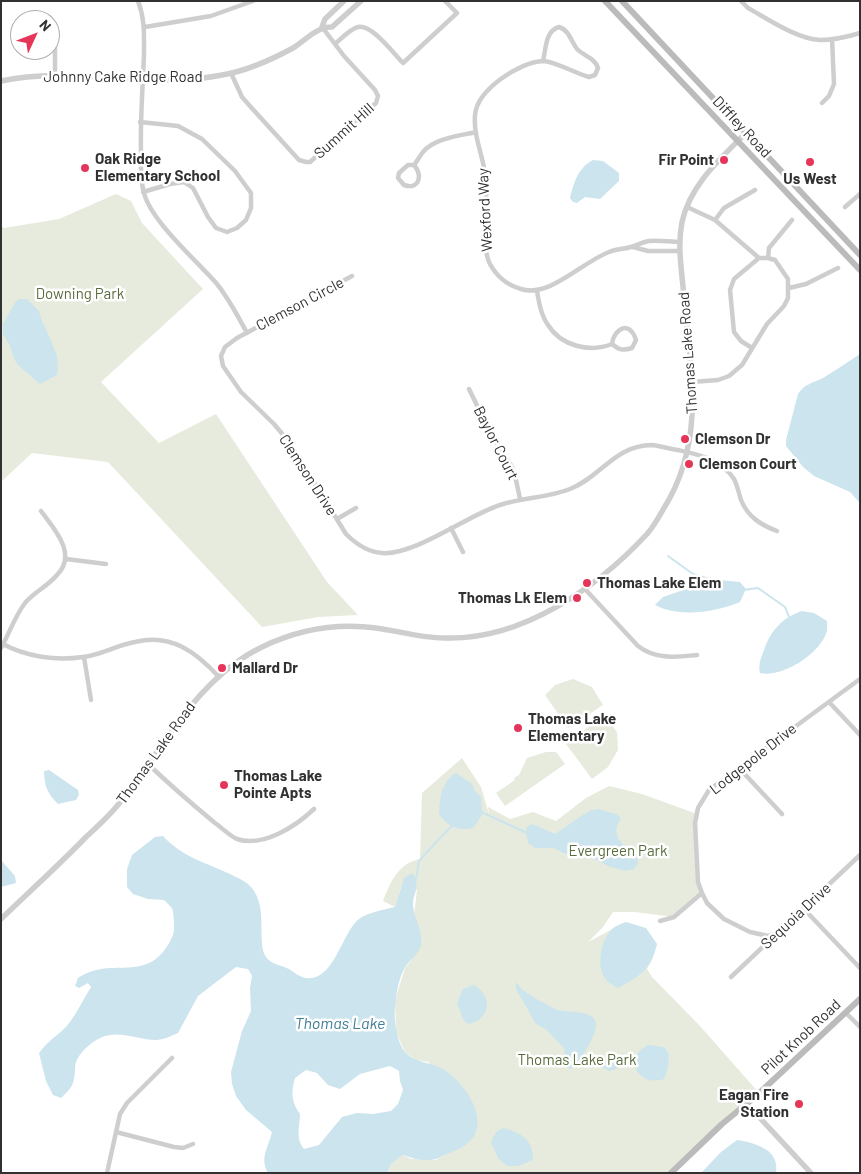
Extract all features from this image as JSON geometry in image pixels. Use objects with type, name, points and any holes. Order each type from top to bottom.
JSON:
[{"type":"main road","name":"Diffley Road","points":[[606,1],[860,270]]},
{"type":"main road","name":"Diffley Road","points":[[622,1],[860,255]]},
{"type":"main road","name":"Pilot Knob Road","points":[[671,1173],[722,1124],[747,1104],[860,999]]},
{"type":"street","points":[[138,1],[143,13],[144,27],[144,79],[140,122],[143,192],[155,216],[230,302],[247,333]]},
{"type":"street","points":[[144,27],[210,16],[253,1]]},
{"type":"street","name":"Johnny Cake Ridge Road","points":[[1,81],[17,77],[54,76],[186,80],[231,73],[257,65],[293,48],[322,27],[325,19],[344,1]]},
{"type":"street","name":"Johnny Cake Ridge Road","points":[[322,27],[332,27],[360,1]]},
{"type":"street","points":[[335,44],[354,28],[369,28],[403,63],[457,13],[445,1]]},
{"type":"street","points":[[741,1],[748,8],[801,36],[820,40],[860,33]]},
{"type":"street","points":[[559,26],[566,30],[576,48],[595,62],[598,68],[595,75],[589,77],[543,61],[548,34],[552,29],[559,26]]},
{"type":"street","name":"Summit Hill","points":[[231,73],[242,97],[249,105],[299,160],[310,162],[376,103],[377,99],[375,90],[322,27]]},
{"type":"street","points":[[822,103],[829,96],[834,84],[832,39]]},
{"type":"street","points":[[54,60],[54,76]]},
{"type":"street","name":"Wexford Way","points":[[537,291],[523,290],[508,285],[496,275],[489,262],[486,247],[486,180],[476,132],[475,113],[481,100],[494,85],[516,69],[543,61]]},
{"type":"street","points":[[140,122],[178,126],[202,139],[235,171],[251,193],[251,208],[246,220],[237,228],[227,232],[216,228],[193,188],[184,182],[143,192]]},
{"type":"street","points":[[414,165],[430,145],[476,132]]},
{"type":"street","name":"Thomas Lake Road","points":[[1,918],[116,807],[180,718],[199,696],[219,677],[258,649],[302,632],[326,628],[353,626],[437,638],[480,636],[504,630],[531,620],[557,607],[624,558],[651,530],[673,494],[688,453],[693,419],[692,382],[680,251],[682,221],[687,207],[706,173],[746,133]]},
{"type":"street","points":[[408,165],[414,165],[419,171],[418,183],[414,186],[404,185],[398,178],[399,173],[408,165]]},
{"type":"street","points":[[715,220],[724,208],[755,190]]},
{"type":"street","points":[[844,207],[860,194]]},
{"type":"street","points":[[687,207],[715,220],[759,258]]},
{"type":"street","points":[[768,258],[769,248],[792,220]]},
{"type":"street","points":[[612,344],[593,348],[576,346],[560,338],[548,326],[541,312],[537,291],[552,285],[607,253],[648,241],[680,242]]},
{"type":"street","points":[[632,247],[648,251],[680,251]]},
{"type":"street","points":[[692,382],[718,380],[729,376],[742,365],[767,324],[784,306],[788,298],[788,279],[775,260],[768,258],[759,258],[734,279],[730,290],[734,332],[752,348]]},
{"type":"street","points":[[789,288],[806,284],[838,268]]},
{"type":"street","name":"Clemson Circle","points":[[247,333],[352,276]]},
{"type":"street","points":[[626,328],[632,332],[636,340],[632,348],[624,350],[612,344],[613,337],[618,330],[626,328]]},
{"type":"street","name":"Clemson Drive","points":[[247,333],[225,347],[221,356],[223,366],[241,392],[274,424],[289,442],[346,534],[356,544],[383,554],[405,550],[498,506],[520,499],[571,489],[620,453],[634,447],[653,445],[688,453]]},
{"type":"street","name":"Baylor Court","points":[[469,389],[491,434],[512,467],[520,499]]},
{"type":"street","points":[[688,453],[710,458],[724,466],[734,480],[742,502],[749,514],[762,525],[778,531]]},
{"type":"street","points":[[337,519],[356,508]]},
{"type":"street","points":[[41,511],[62,541],[66,559],[58,575],[31,596],[23,605],[2,645],[44,658],[65,659],[84,657],[136,641],[162,640],[177,644],[192,652],[204,660],[219,677]]},
{"type":"street","points":[[451,528],[463,552]]},
{"type":"street","points":[[66,559],[106,564]]},
{"type":"street","points":[[584,588],[638,646],[646,652],[664,658],[698,655]]},
{"type":"street","points":[[84,657],[91,700]]},
{"type":"street","name":"Lodgepole Drive","points":[[777,933],[768,936],[750,932],[724,919],[707,903],[698,882],[695,828],[698,808],[710,790],[860,679]]},
{"type":"street","points":[[829,702],[860,735]]},
{"type":"street","points":[[148,764],[176,790],[237,839],[254,841],[277,835],[314,809]]},
{"type":"street","points":[[739,768],[782,814]]},
{"type":"street","name":"Sequoia Drive","points":[[731,977],[860,855]]},
{"type":"street","points":[[660,921],[674,917],[702,894]]},
{"type":"street","points":[[803,908],[860,968]]},
{"type":"street","points":[[846,1013],[860,1028]]},
{"type":"street","points":[[107,1173],[120,1114],[127,1103],[172,1058]]},
{"type":"street","points":[[747,1104],[811,1173]]},
{"type":"street","points":[[116,1132],[174,1147],[183,1148],[193,1144]]},
{"type":"green space","name":"Downing Park","points":[[116,194],[131,201],[142,223],[203,289],[101,382],[159,443],[216,414],[327,582],[358,615],[318,617],[262,627],[108,462],[32,453],[1,482],[1,226],[4,228],[59,219]]},
{"type":"green space","points":[[573,679],[592,687],[603,705],[568,728],[545,695],[555,685]]},
{"type":"green space","points":[[604,715],[617,732],[618,750],[608,767],[592,779],[566,744]]},
{"type":"green space","points":[[546,752],[556,752],[565,764],[505,806],[496,793],[515,780],[514,778],[519,775],[527,758]]},
{"type":"green space","name":"Thomas Lake Park","points":[[462,758],[481,787],[489,814],[488,807],[510,819],[533,812],[556,821],[586,798],[609,786],[642,794],[697,814],[698,882],[702,893],[674,917],[635,912],[613,912],[603,927],[588,942],[626,922],[657,944],[647,969],[652,977],[700,1026],[759,1093],[671,1173],[387,1173],[391,1164],[403,1155],[411,1159],[436,1160],[449,1153],[429,1062],[416,1060],[405,1052],[396,1032],[395,1000],[405,968],[413,958],[417,890],[402,884],[395,907],[383,901],[400,869],[412,861],[420,859],[422,793]]},
{"type":"water","points":[[593,160],[603,161],[619,173],[619,181],[600,199],[585,197],[577,203],[573,202],[570,198],[577,176]]},
{"type":"water","points":[[27,299],[39,311],[57,356],[57,375],[40,384],[19,366],[3,334],[3,324],[16,301]]},
{"type":"water","points":[[860,354],[860,503],[850,492],[814,476],[803,467],[786,446],[786,440],[800,391]]},
{"type":"water","points":[[720,580],[740,582],[746,589],[740,602],[720,609],[698,612],[675,611],[655,605],[663,597],[701,584]]},
{"type":"water","points":[[802,611],[814,613],[827,621],[827,632],[820,644],[806,658],[787,669],[768,674],[760,673],[761,658],[770,636],[783,621]]},
{"type":"water","points":[[49,770],[78,790],[79,795],[76,800],[58,804],[47,789],[44,771]]},
{"type":"water","points":[[456,773],[471,783],[477,794],[481,796],[482,815],[473,828],[462,829],[453,827],[439,814],[444,786]]},
{"type":"water","points":[[598,809],[616,814],[621,818],[616,830],[617,835],[619,840],[637,856],[638,863],[634,869],[625,871],[608,866],[589,856],[563,853],[554,848],[535,848],[528,843],[527,827],[532,824],[555,834],[589,811]]},
{"type":"water","name":"Thomas Lake","points":[[163,836],[178,849],[195,859],[232,875],[249,885],[260,904],[262,943],[266,957],[268,960],[306,978],[316,977],[331,965],[347,934],[359,919],[372,913],[395,907],[404,878],[412,873],[417,886],[413,905],[421,934],[421,945],[403,971],[398,985],[395,1025],[401,1046],[406,1053],[419,1061],[443,1069],[458,1081],[471,1098],[475,1108],[477,1127],[471,1140],[460,1148],[434,1160],[418,1159],[403,1155],[391,1164],[387,1173],[268,1173],[264,1162],[272,1132],[246,1110],[236,1096],[232,1084],[231,1072],[242,1031],[251,1011],[250,988],[252,976],[248,969],[236,967],[198,996],[178,1033],[159,1040],[120,1035],[104,1036],[81,1053],[76,1062],[73,1083],[69,1089],[61,1098],[53,1095],[46,1081],[39,1053],[70,1022],[91,987],[88,983],[79,988],[75,986],[78,978],[91,971],[142,966],[153,961],[164,951],[173,935],[172,908],[164,900],[148,899],[133,894],[127,887],[127,869],[132,855],[155,837]],"holes":[[[390,1066],[399,1071],[403,1090],[398,1104],[391,1111],[373,1114],[357,1113],[342,1117],[319,1145],[304,1149],[299,1136],[300,1114],[293,1097],[295,1078],[306,1070],[317,1073],[328,1085],[340,1089],[360,1074]]]},
{"type":"water","points":[[1,860],[15,876],[16,883],[1,887]]},
{"type":"water","points":[[626,922],[646,928],[657,944],[651,960],[644,971],[618,988],[605,978],[602,973],[600,960],[608,934],[616,926]]},
{"type":"water","points":[[516,982],[526,993],[558,1010],[583,1013],[594,1018],[596,1023],[595,1031],[591,1041],[579,1060],[570,1069],[566,1067],[564,1048],[547,1030],[536,1024],[516,989]]},
{"type":"water","points":[[474,985],[485,996],[487,1008],[481,1018],[468,1024],[463,1019],[457,1003],[463,989]]},
{"type":"water","points":[[649,1045],[664,1047],[669,1054],[668,1067],[664,1079],[654,1081],[646,1079],[636,1070],[636,1056]]},
{"type":"water","points":[[617,1055],[620,1059],[618,1068],[609,1071],[602,1067],[601,1063],[611,1056]]},
{"type":"water","points":[[503,1128],[525,1138],[531,1147],[533,1160],[518,1166],[507,1166],[498,1158],[491,1142],[496,1132]]},
{"type":"water","points":[[737,1140],[758,1145],[770,1153],[774,1158],[776,1173],[701,1173],[721,1152]]},
{"type":"waterway","points":[[668,556],[693,574],[716,581]]},
{"type":"waterway","points":[[743,590],[758,588],[785,607],[789,617]]},
{"type":"waterway","points":[[479,811],[527,833]]},
{"type":"waterway","points":[[416,879],[419,861],[453,825]]},
{"type":"place","name":"Fir Point","points":[[724,160]]},
{"type":"place","name":"Us West","points":[[810,162]]},
{"type":"place","name":"Oak Ridge Elementary School","points":[[85,168]]},
{"type":"place","name":"Clemson Dr","points":[[685,439]]},
{"type":"place","name":"Clemson Court","points":[[689,464]]},
{"type":"place","name":"Thomas Lake Elem","points":[[587,583]]},
{"type":"place","name":"Thomas Lk Elem","points":[[577,598]]},
{"type":"place","name":"Mallard Dr","points":[[222,668]]},
{"type":"place","name":"Thomas Lake Elementary","points":[[518,728]]},
{"type":"place","name":"Thomas Lake Pointe Apts","points":[[224,785]]},
{"type":"place","name":"Eagan Fire Station","points":[[799,1104]]},
{"type":"park label","name":"Evergreen Park","points":[[618,851]]}]
